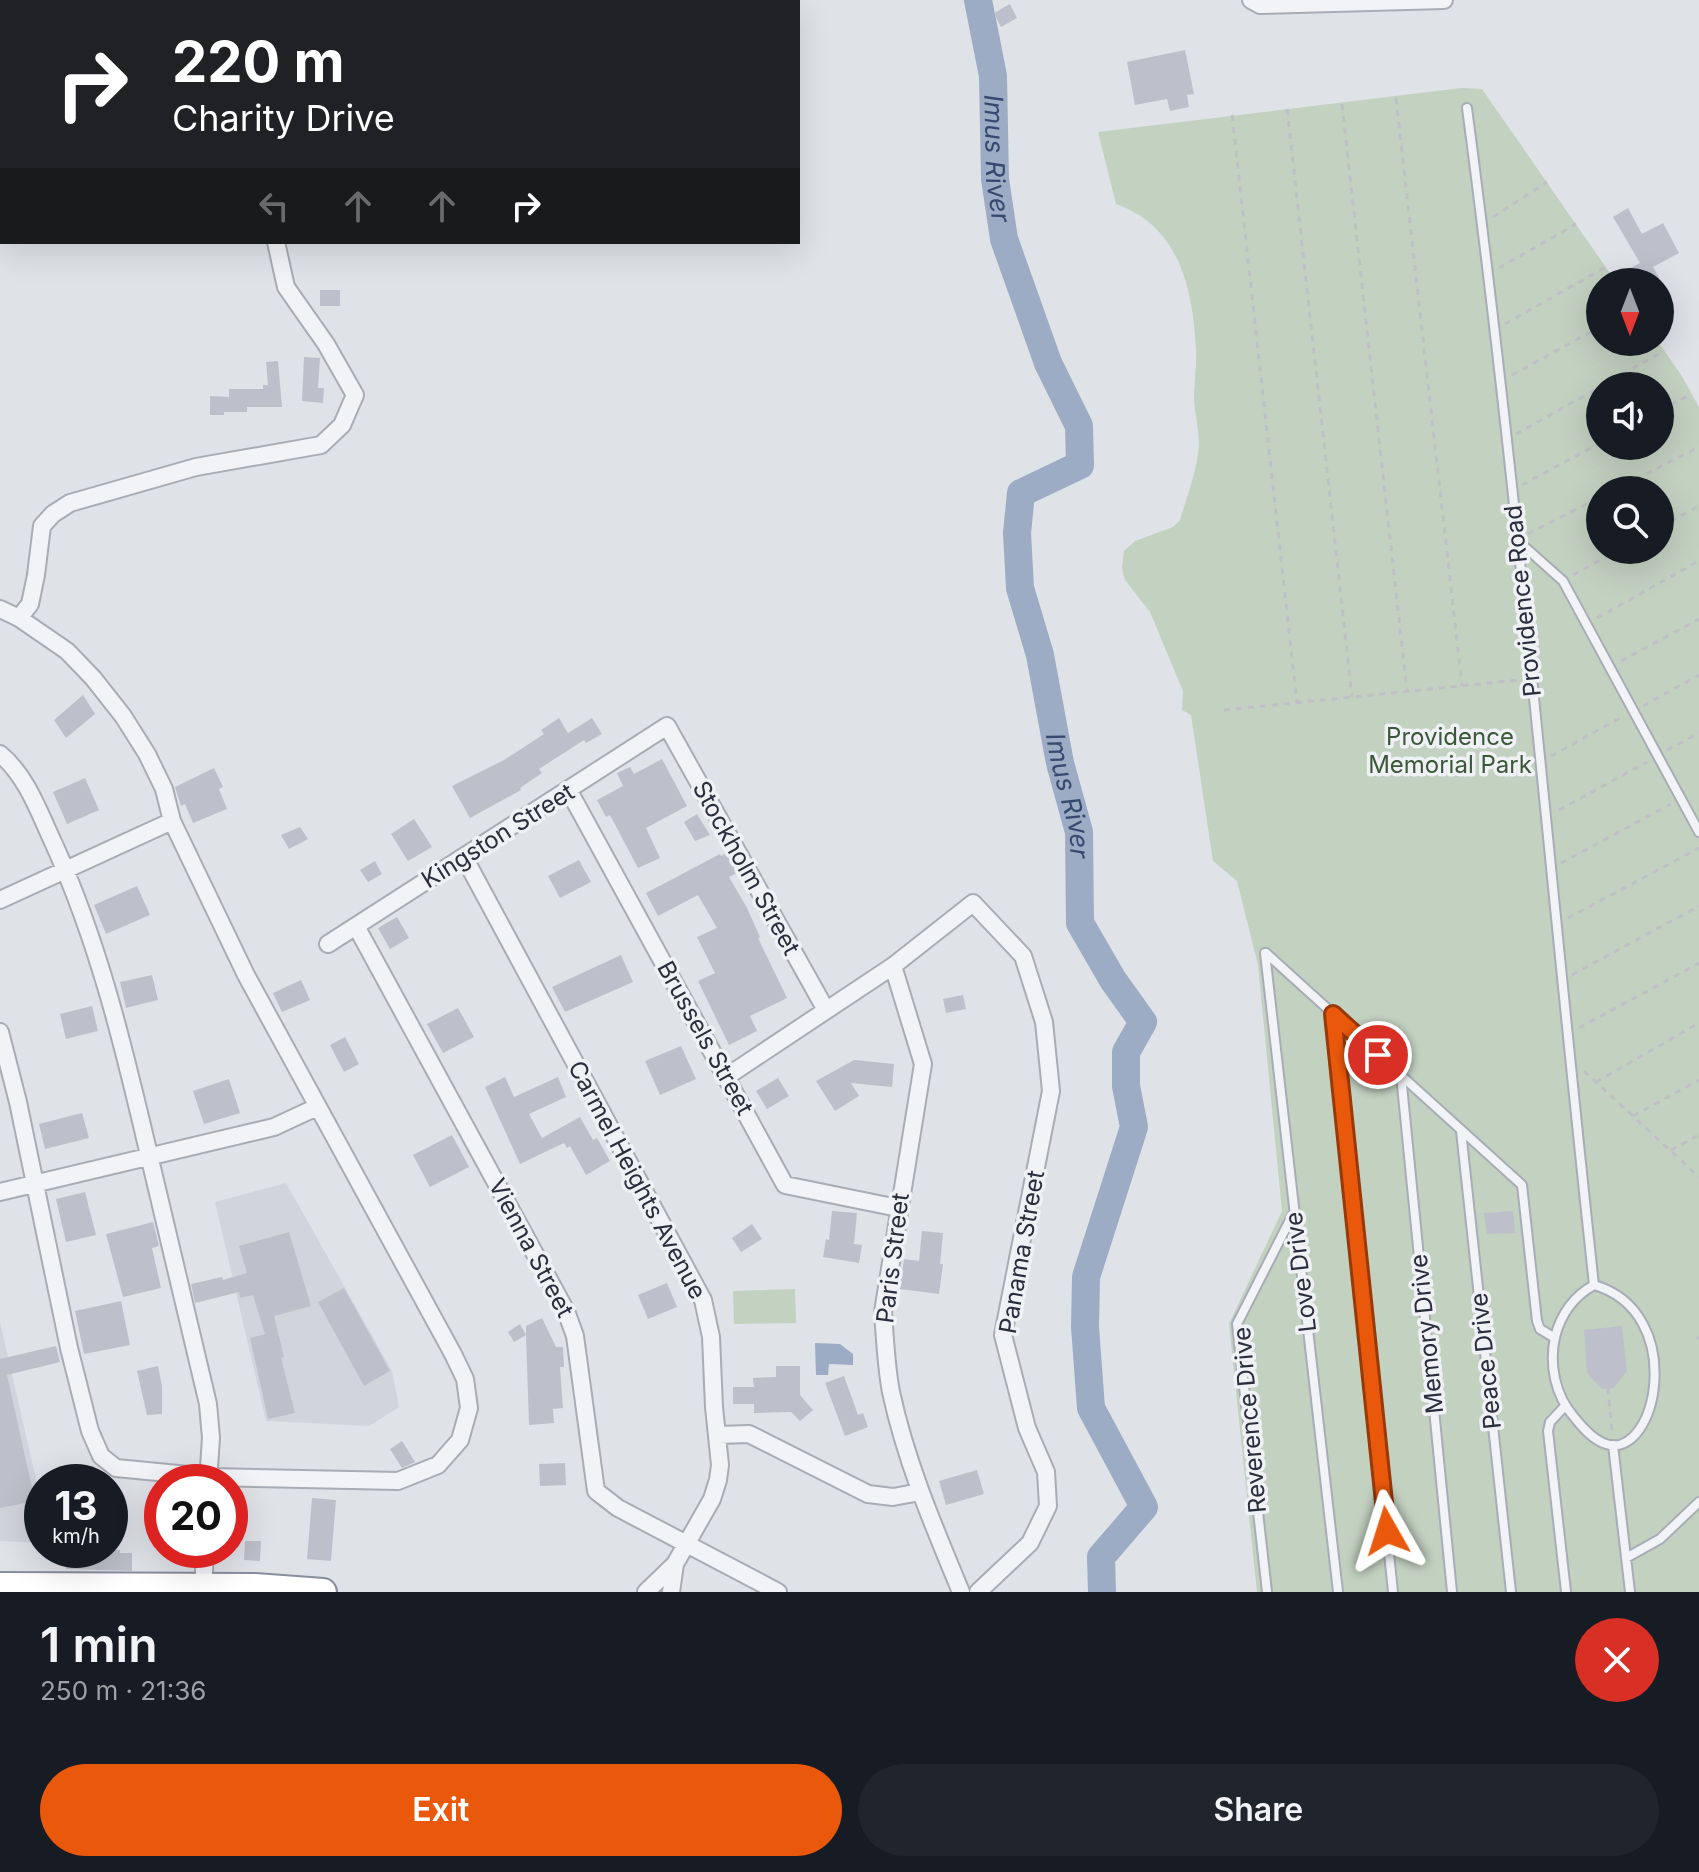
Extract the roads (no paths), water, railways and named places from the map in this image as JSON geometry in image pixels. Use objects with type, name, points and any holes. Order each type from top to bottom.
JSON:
[{"type":"highway","points":[[0,1586],[323,1592]]},
{"type":"street","points":[[1251,0],[1260,5],[1444,0]]},
{"type":"street","points":[[19,618],[30,604],[42,526],[70,503],[196,467],[321,445],[342,425],[355,395],[326,344],[286,287],[276,244]]},
{"type":"street","points":[[0,609],[19,618],[67,651],[123,716],[147,754],[164,789],[172,821],[246,975],[465,1379],[469,1408],[460,1440],[438,1465],[398,1481],[248,1480]]},
{"type":"street","name":"Kingston Street","points":[[328,944],[667,726]]},
{"type":"street","name":"Stockholm Street","points":[[667,726],[826,1010]]},
{"type":"street","points":[[0,754],[11,763],[28,789],[65,868],[102,967],[124,1043],[208,1404],[210,1464]]},
{"type":"street","name":"Brussels Street","points":[[569,791],[785,1185],[898,1208]]},
{"type":"street","points":[[0,900],[172,821]]},
{"type":"street","name":"Carmel Heights Avenue","points":[[464,857],[703,1300],[711,1337],[720,1465],[718,1480],[712,1499],[675,1564],[646,1592]]},
{"type":"street","name":"Panama Street","points":[[893,966],[973,903],[1023,956],[1044,1022],[1051,1091],[1003,1335],[1027,1428],[1046,1472],[1048,1506],[1030,1543],[978,1592]]},
{"type":"street","name":"Vienna Street","points":[[356,926],[566,1311],[575,1336],[596,1491],[618,1508],[778,1592]]},
{"type":"street","points":[[726,1077],[893,966]]},
{"type":"street","name":"Paris Street","points":[[893,966],[923,1064],[883,1312],[885,1347],[891,1392],[920,1492],[961,1592]]},
{"type":"street","points":[[0,1032],[90,1431],[101,1456],[116,1468],[144,1472]]},
{"type":"street","points":[[0,1192],[274,1127],[317,1107]]},
{"type":"street","points":[[718,1435],[749,1434],[868,1494],[893,1497],[920,1492]]},
{"type":"street","name":"Carmel Heights Avenue","points":[[671,1592],[675,1564]]},
{"type":"street","points":[[203,1590],[204,1568]]},
{"type":"lane","name":"Providence Road","points":[[1467,108],[1483,223],[1512,491],[1594,1285]]},
{"type":"lane","points":[[1517,540],[1563,581],[1699,832]]},
{"type":"lane","name":"Love Drive","points":[[1333,1014],[1265,953],[1338,1592]]},
{"type":"lane","points":[[1333,1014],[1522,1185],[1537,1321],[1540,1329],[1555,1338]]},
{"type":"lane","points":[[1333,1014],[1393,1592]]},
{"type":"lane","name":"Memory Drive","points":[[1401,1075],[1452,1592]]},
{"type":"lane","name":"Peace Drive","points":[[1461,1130],[1511,1592]]},
{"type":"lane","name":"Reverence Drive","points":[[1267,1592],[1237,1324],[1294,1213]]},
{"type":"lane","points":[[1594,1285],[1619,1295],[1638,1316],[1651,1339],[1655,1359],[1654,1395],[1648,1413],[1630,1437],[1623,1443],[1613,1445],[1593,1437],[1565,1406],[1554,1378],[1555,1338],[1571,1303],[1580,1292],[1594,1285]]},
{"type":"lane","points":[[1565,1406],[1550,1422],[1548,1431],[1566,1592]]},
{"type":"lane","points":[[1613,1445],[1630,1592]]},
{"type":"lane","points":[[1626,1558],[1660,1539],[1699,1502]]},
{"type":"water","points":[[815,1343],[840,1344],[853,1354],[853,1365],[829,1364],[828,1375],[816,1375]]},
{"type":"waterway","name":"Imus River","points":[[978,0],[993,76],[995,179],[1004,239],[1048,363],[1079,426],[1080,465],[1021,493],[1017,533],[1020,588],[1040,655],[1060,763],[1079,832],[1080,923],[1113,980],[1143,1022],[1126,1052],[1126,1086],[1134,1127],[1086,1277],[1085,1327],[1091,1408],[1144,1507],[1101,1557],[1102,1592]]},
{"type":"park label","name":"Providence Memorial Park","points":[[1450,751]]}]
